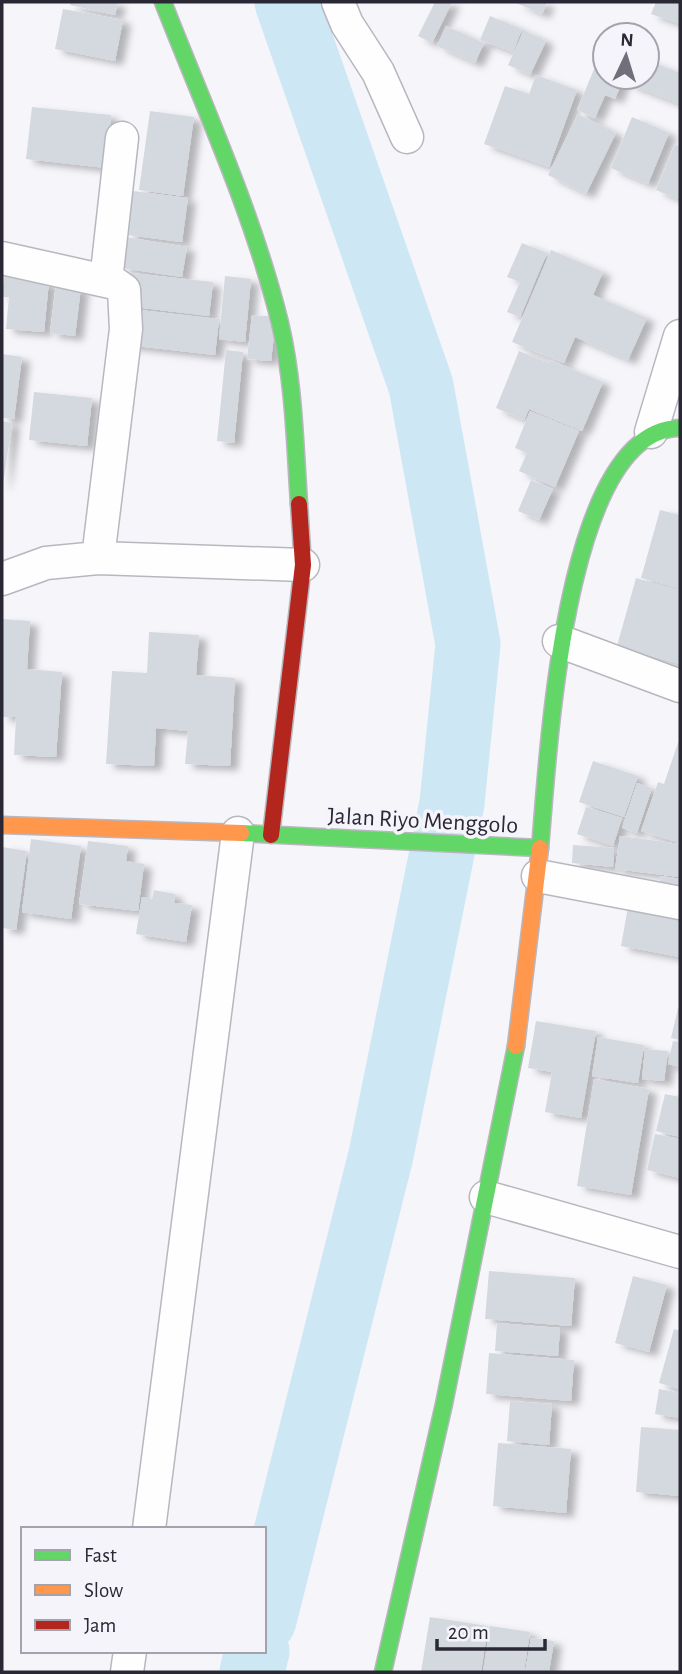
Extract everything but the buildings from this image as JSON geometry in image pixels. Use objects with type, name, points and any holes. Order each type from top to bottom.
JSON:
[{"type":"street","points":[[163,2],[245,213],[280,324],[292,399],[303,565],[271,835]]},
{"type":"street","points":[[338,2],[347,24],[379,72],[407,137]]},
{"type":"street","points":[[106,281],[122,138]]},
{"type":"street","points":[[2,258],[106,281],[124,290],[126,328],[99,558]]},
{"type":"street","points":[[666,430],[680,336]]},
{"type":"street","name":"Jalan Riyo Menggolo","points":[[539,862],[559,640],[570,581],[597,507],[629,455],[666,430]]},
{"type":"street","points":[[2,579],[46,563],[99,558],[303,565]]},
{"type":"street","points":[[559,640],[680,686]]},
{"type":"street","name":"Jalan Riyo Menggolo","points":[[2,825],[523,847],[539,862]]},
{"type":"street","points":[[149,1527],[238,833]]},
{"type":"street","points":[[383,1672],[444,1404],[513,1069],[539,862],[680,902]]},
{"type":"street","points":[[485,1197],[680,1252]]},
{"type":"street","points":[[127,1672],[130,1653]]},
{"type":"waterway","points":[[266,1612],[381,1155],[452,803],[468,644],[421,386],[287,2]]},
{"type":"waterway","points":[[252,1672],[257,1653]]},
{"type":"traffic: fast","points":[[163,2],[227,161],[269,282],[285,345],[299,504]]},
{"type":"traffic: fast","points":[[241,833],[540,848],[557,678],[569,606],[586,539],[609,482],[640,443],[680,428]]},
{"type":"traffic: fast","points":[[383,1672],[444,1404],[516,1046]]},
{"type":"traffic: slow","points":[[2,825],[241,833]]},
{"type":"traffic: slow","points":[[516,1046],[540,848]]},
{"type":"traffic: jam","points":[[271,835],[303,565],[299,504]]}]
